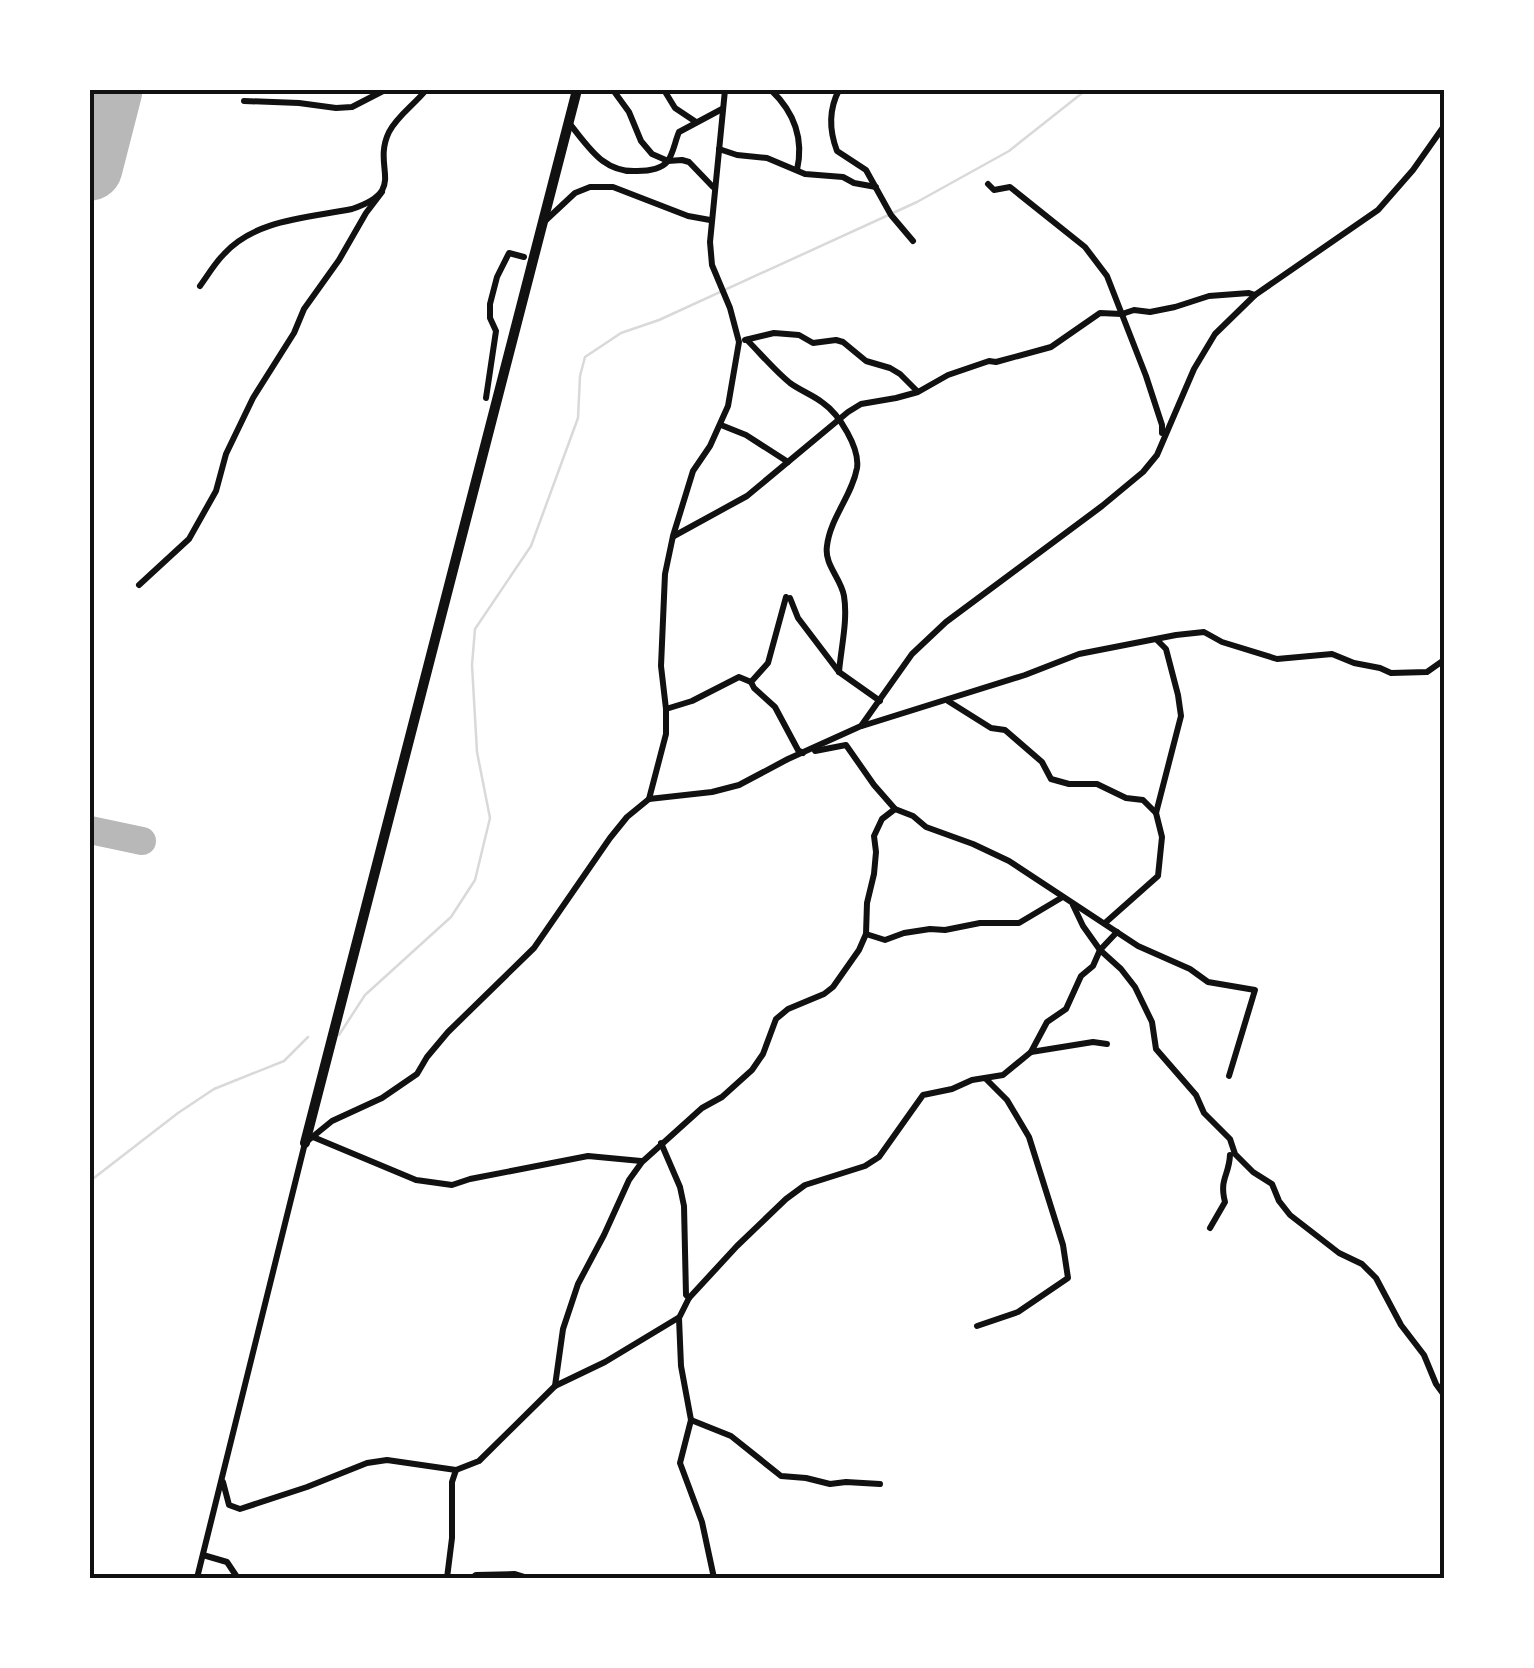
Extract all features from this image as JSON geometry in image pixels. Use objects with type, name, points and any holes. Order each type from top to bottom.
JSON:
[{"type":"main road","points":[[309,1140],[577,90]]},
{"type":"street","points":[[244,101],[352,107],[385,90]]},
{"type":"street","points":[[139,585],[189,540],[216,492],[226,454],[254,398],[294,333],[304,309],[382,192],[386,181],[385,145],[390,130],[426,90]]},
{"type":"street","points":[[613,90],[630,112],[652,154],[668,161],[689,162],[714,188]]},
{"type":"street","points":[[664,90],[676,108],[696,122]]},
{"type":"street","points":[[725,90],[710,220],[712,265],[743,341],[789,382],[828,406],[858,456],[850,490],[830,532],[826,556],[843,590],[845,604],[839,672]]},
{"type":"street","points":[[771,90],[785,106],[798,134],[801,146],[797,170]]},
{"type":"street","points":[[839,90],[832,104],[834,146],[866,170],[891,214],[913,241]]},
{"type":"street","points":[[568,122],[600,161],[628,172],[644,171],[668,161],[679,132],[722,108]]},
{"type":"street","points":[[861,726],[912,654],[946,622],[1142,472],[1156,455],[1194,369],[1215,334],[1256,295],[1378,210],[1444,126]]},
{"type":"street","points":[[718,149],[766,158],[804,174],[877,187]]},
{"type":"street","points":[[988,184],[994,190],[1010,187],[1084,247],[1107,276],[1162,425],[1162,440]]},
{"type":"street","points":[[540,226],[575,193],[590,187],[613,187],[688,216],[710,220]]},
{"type":"street","points":[[200,286],[223,254],[250,233],[270,225],[352,209],[382,192]]},
{"type":"street","points":[[486,398],[496,330],[490,318],[496,277],[509,253],[524,258]]},
{"type":"street","points":[[673,536],[747,496],[861,404],[918,392],[948,375],[989,361],[1051,347],[1100,313],[1150,312],[1209,296],[1256,295]]},
{"type":"street","points":[[743,341],[790,333],[813,343],[843,342],[866,361],[890,368],[918,392]]},
{"type":"street","points":[[197,1578],[309,1140],[342,1114],[382,1098],[417,1074],[448,1032],[534,948],[610,838],[648,799],[666,734],[661,666],[665,574],[692,471],[721,425],[743,341]]},
{"type":"street","points":[[721,425],[746,435],[788,462]]},
{"type":"street","points":[[751,682],[768,663],[788,597],[798,618],[839,672],[880,701]]},
{"type":"street","points":[[804,754],[861,726],[947,701],[1079,654],[1176,634],[1204,632],[1222,642],[1277,658],[1332,654],[1390,673],[1427,672],[1444,660]]},
{"type":"street","points":[[1105,923],[1158,876],[1162,837],[1156,813],[1181,716],[1166,649],[1158,640]]},
{"type":"street","points":[[666,709],[692,701],[739,677],[751,682],[775,707],[798,750],[804,754]]},
{"type":"street","points":[[947,701],[990,728],[1005,730],[1042,762],[1050,778],[1069,784],[1097,784],[1126,798],[1143,800],[1156,813]]},
{"type":"street","points":[[648,799],[740,785],[788,759],[846,746],[896,809],[926,827],[1008,861],[1138,946],[1208,982],[1255,990],[1229,1076]]},
{"type":"street","points":[[555,1386],[560,1339],[578,1284],[629,1180],[661,1143],[752,1070],[763,1054],[776,1019],[788,1008],[833,987],[866,934],[876,852],[874,836],[882,819],[896,809]]},
{"type":"street","points":[[866,934],[884,940],[930,929],[1019,922],[1062,897]]},
{"type":"street","points":[[1073,904],[1100,950],[1135,987],[1152,1022],[1156,1050],[1196,1095],[1204,1113],[1230,1139],[1235,1154],[1272,1184],[1290,1215],[1339,1253],[1362,1264],[1376,1278],[1444,1395]]},
{"type":"street","points":[[714,1578],[702,1522],[680,1463],[691,1420],[681,1366],[679,1318],[689,1298],[786,1198],[805,1185],[880,1157],[923,1095],[1002,1075],[1031,1052],[1047,1022],[1066,1009],[1081,976],[1117,932]]},
{"type":"street","points":[[1031,1052],[1092,1042],[1107,1044]]},
{"type":"street","points":[[977,1326],[1018,1312],[1068,1278],[1063,1244],[1029,1137],[1007,1100],[985,1078]]},
{"type":"street","points":[[309,1140],[416,1180],[452,1185],[588,1156],[642,1162]]},
{"type":"street","points":[[661,1143],[684,1206],[689,1298]]},
{"type":"street","points":[[1210,1228],[1225,1202],[1221,1188],[1230,1155]]},
{"type":"street","points":[[222,1481],[229,1505],[240,1509],[367,1462],[386,1460],[456,1470],[479,1461],[555,1386],[679,1318]]},
{"type":"street","points":[[691,1420],[730,1436],[781,1476],[830,1484],[880,1484]]},
{"type":"street","points":[[447,1578],[456,1470]]},
{"type":"street","points":[[204,1555],[227,1562],[240,1578]]},
{"type":"street","points":[[472,1578],[515,1574],[528,1578]]},
{"type":"waterway","points":[[339,1035],[365,995],[451,917],[475,880],[490,818],[477,752],[472,665],[475,629],[531,546],[578,418],[585,357],[621,333],[659,320],[917,202],[1009,151],[1086,90]]},
{"type":"waterway","points":[[90,1181],[214,1089],[284,1061],[308,1037]]},
{"type":"taxiway","points":[[90,830],[142,841]]},
{"type":"runway","points":[[90,168],[110,90]]}]
